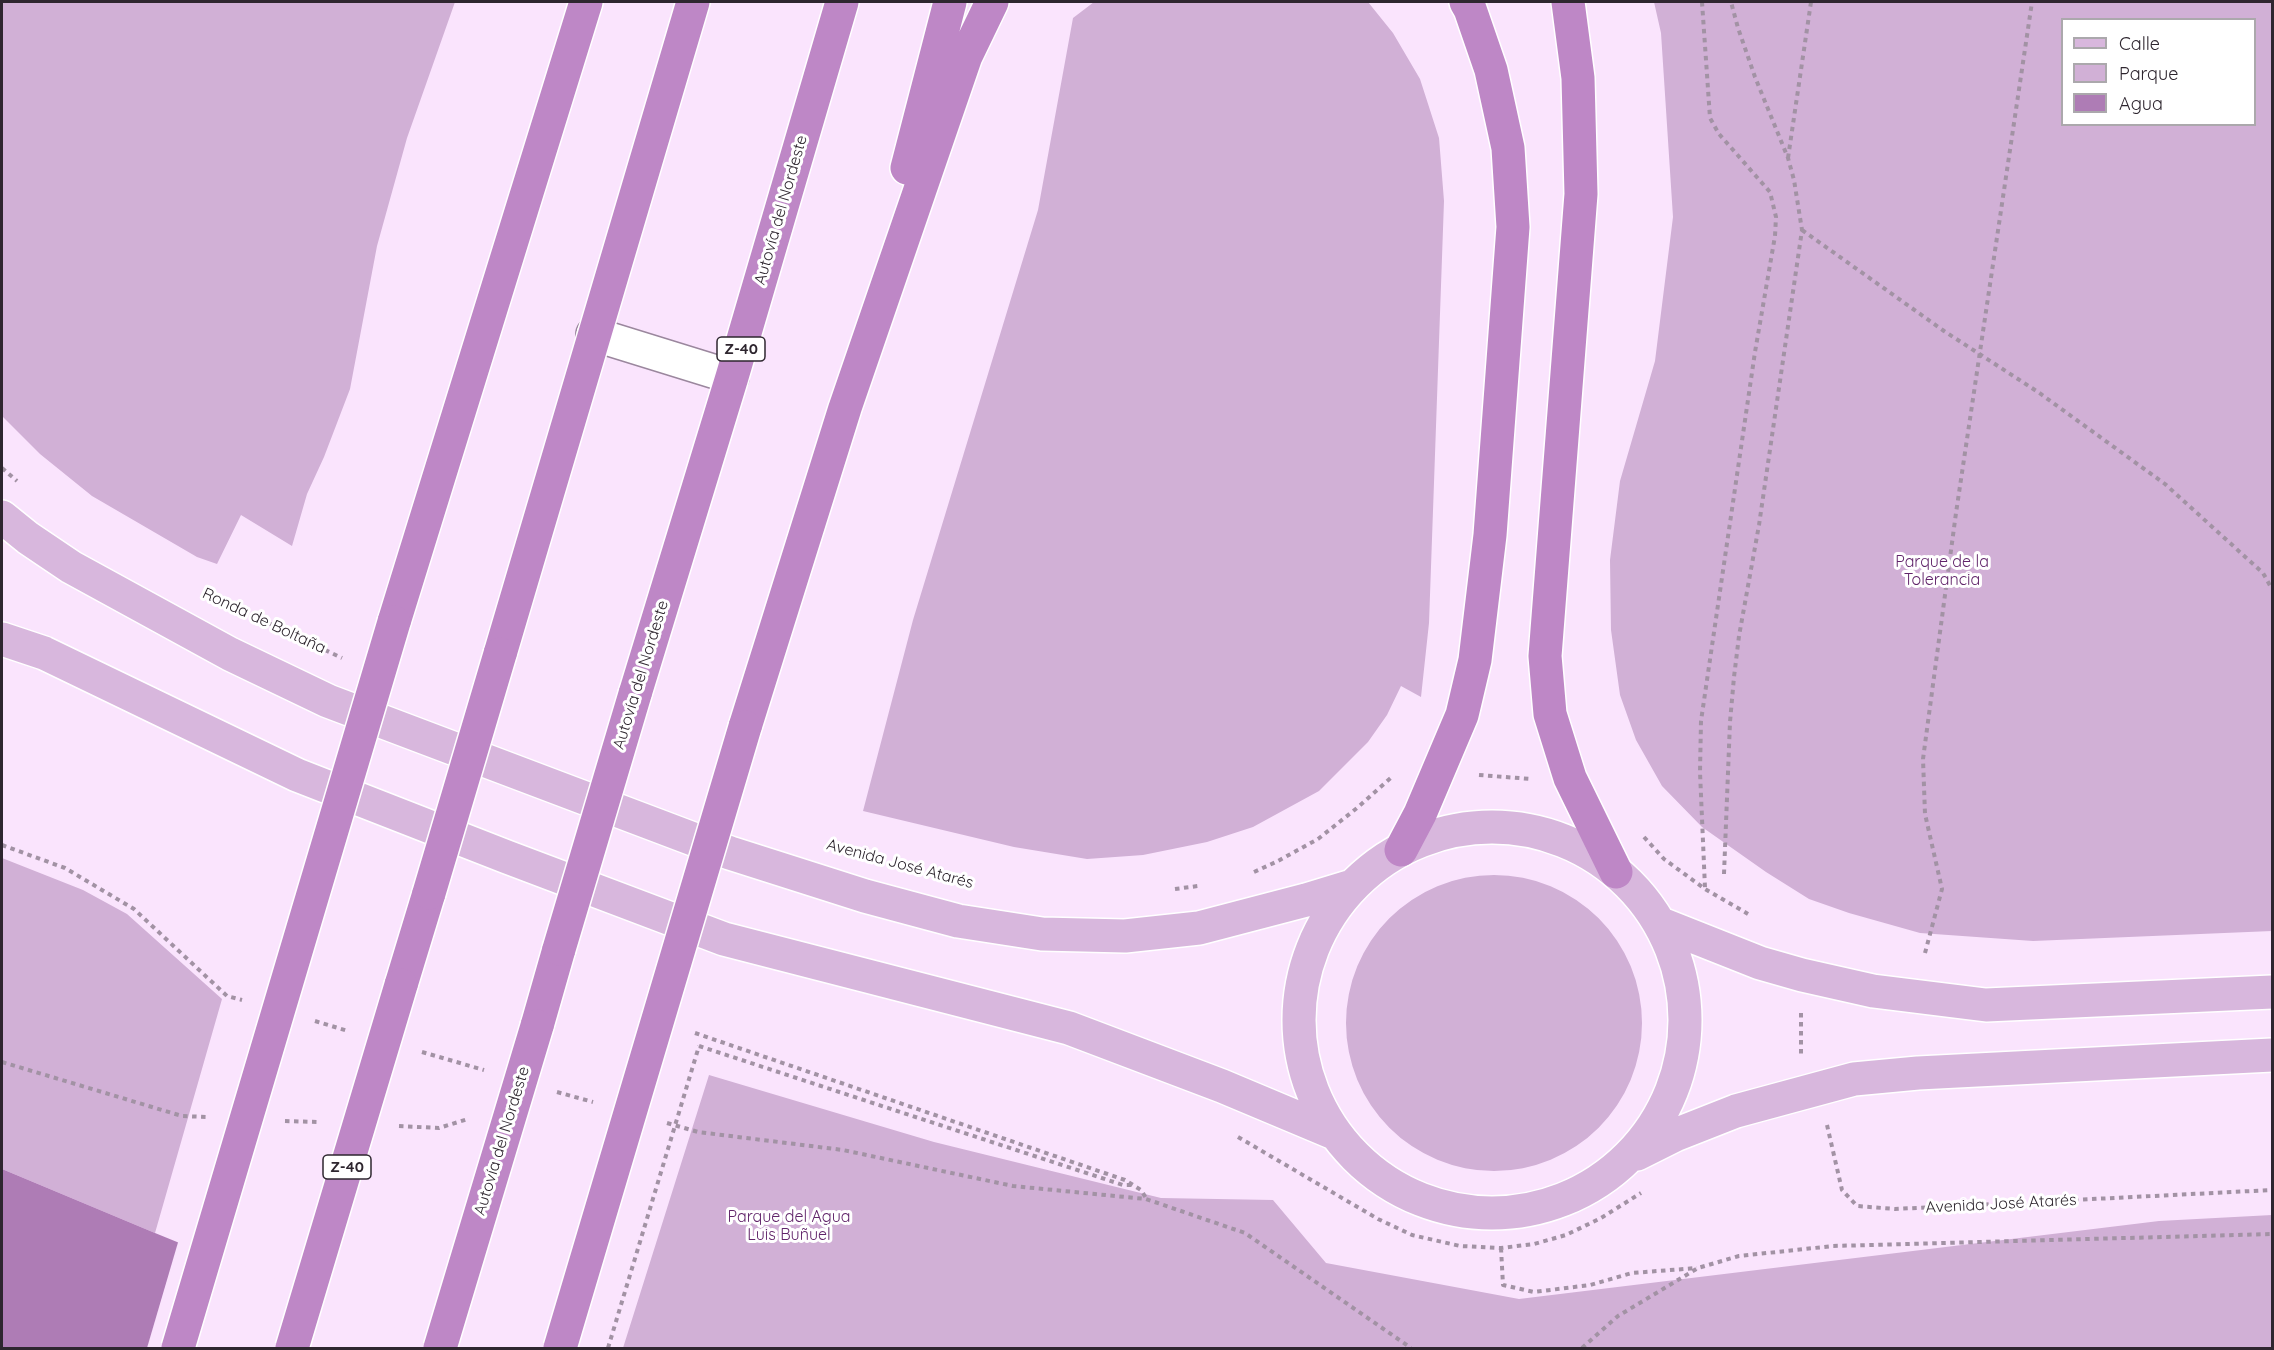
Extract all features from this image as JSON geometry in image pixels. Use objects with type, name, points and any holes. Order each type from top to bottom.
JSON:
[{"type":"highway","points":[[178,1348],[394,622],[586,2]]},
{"type":"highway","name":"Z-40","points":[[292,1348],[693,2]]},
{"type":"highway","name":"Autovía del Nordeste","points":[[440,1348],[732,377],[842,2]]},
{"type":"highway","points":[[845,408],[950,2]]},
{"type":"highway","points":[[560,1348],[744,727],[845,408],[966,56],[992,2]]},
{"type":"highway","points":[[1401,850],[1440,770],[1462,715],[1475,660],[1490,535],[1513,227],[1508,148],[1491,70],[1466,2]]},
{"type":"highway","points":[[1568,2],[1578,78],[1581,194],[1545,656],[1551,714],[1570,778],[1616,872]]},
{"type":"main road","points":[[2,517],[71,567],[240,659],[328,701],[730,853],[865,896],[958,921],[1042,934],[1125,936],[1199,928],[1352,886]]},
{"type":"main road","points":[[2,639],[44,653],[297,775],[724,939],[1069,1028],[1260,1101],[1334,1134]]},
{"type":"main road","points":[[1627,1160],[1659,1119],[1678,1072],[1685,1021],[1679,970],[1659,923],[1640,896],[1616,872],[1577,846],[1534,831],[1489,826],[1443,833],[1401,850],[1352,886],[1321,930],[1303,980],[1299,1034],[1309,1086],[1334,1134],[1373,1173],[1421,1201],[1475,1214],[1530,1211],[1582,1192],[1627,1160],[1675,1135],[1736,1111],[1854,1079],[1917,1073],[2272,1055]]},
{"type":"main road","points":[[1659,923],[1760,963],[1802,975],[1873,991],[1986,1005],[2272,992]]},
{"type":"lane","points":[[593,334],[732,377]]},
{"type":"path","points":[[1702,2],[1710,118],[1719,134],[1770,192],[1776,217],[1775,236],[1753,363],[1701,721],[1700,772],[1705,889]]},
{"type":"path","points":[[1724,874],[1730,722],[1735,667],[1802,230],[1788,158],[1755,77],[1731,2]]},
{"type":"path","points":[[1788,158],[1811,2]]},
{"type":"path","points":[[1924,953],[1942,889],[1925,814],[1923,759],[1944,596],[2032,2]]},
{"type":"path","points":[[1802,230],[1944,331],[2038,392],[2165,484],[2263,573],[2272,589]]},
{"type":"path","points":[[2,468],[19,482]]},
{"type":"path","name":"Ronda de Boltaña","points":[[195,588],[343,658]]},
{"type":"path","points":[[1243,876],[1276,862],[1318,839],[1406,764],[1440,770],[1555,781],[1570,778]]},
{"type":"path","points":[[1638,831],[1664,859],[1705,889],[1758,918]]},
{"type":"path","points":[[1170,890],[1202,885]]},
{"type":"path","name":"Avenida José Atarés","points":[[1802,975],[1801,1059],[1825,1117],[1842,1190],[1857,1206],[1895,1209],[2272,1190]]},
{"type":"path","points":[[695,1033],[1125,1180],[1141,1190],[1146,1199],[1245,1233],[1411,1348]]},
{"type":"path","points":[[608,1348],[699,1046],[1124,1185],[1133,1185]]},
{"type":"path","points":[[1501,1248],[1503,1285],[1534,1292],[1590,1285],[1632,1273],[1698,1268],[1739,1256],[1833,1246],[2272,1234]]},
{"type":"path","points":[[1582,1348],[1618,1316],[1698,1268]]},
{"type":"green space","points":[[2,2],[455,2],[407,138],[377,246],[350,389],[307,494],[292,546],[241,515],[217,564],[197,557],[92,496],[40,454],[2,416]]},
{"type":"green space","points":[[1094,2],[1368,2],[1393,33],[1420,79],[1439,138],[1444,201],[1429,623],[1421,697],[1401,686],[1387,715],[1368,742],[1319,791],[1253,827],[1207,842],[1143,855],[1087,859],[1014,847],[863,811],[913,620],[1038,210],[1073,18]]},
{"type":"green space","name":"Parque de la Tolerancia","points":[[1654,2],[2272,2],[2272,931],[2033,941],[1920,933],[1809,899],[1702,827],[1662,786],[1636,740],[1620,695],[1611,630],[1610,560],[1620,481],[1655,361],[1673,217],[1661,33]]},
{"type":"green space","points":[[2,858],[83,890],[127,914],[222,999],[155,1233],[2,1169]]},
{"type":"green space","points":[[1494,875],[1523,878],[1551,886],[1576,900],[1599,918],[1625,953],[1631,966],[1639,994],[1642,1023],[1639,1052],[1631,1080],[1617,1105],[1599,1128],[1564,1154],[1551,1160],[1523,1168],[1494,1171],[1465,1168],[1437,1160],[1412,1146],[1389,1128],[1363,1093],[1357,1080],[1349,1052],[1346,1023],[1349,994],[1357,966],[1371,941],[1389,918],[1424,892],[1437,886],[1465,878]]},
{"type":"green space","name":"Parque del Agua Luis Buñuel","points":[[709,1075],[934,1142],[1161,1198],[1273,1200],[1326,1263],[1519,1299],[2159,1221],[2272,1215],[2272,1348],[623,1348]]},
{"type":"water","points":[[2,1169],[155,1233],[437,1348],[2,1348]]},
{"type":"pier","points":[[179,1239],[438,1346],[440,1348],[147,1348]]}]
